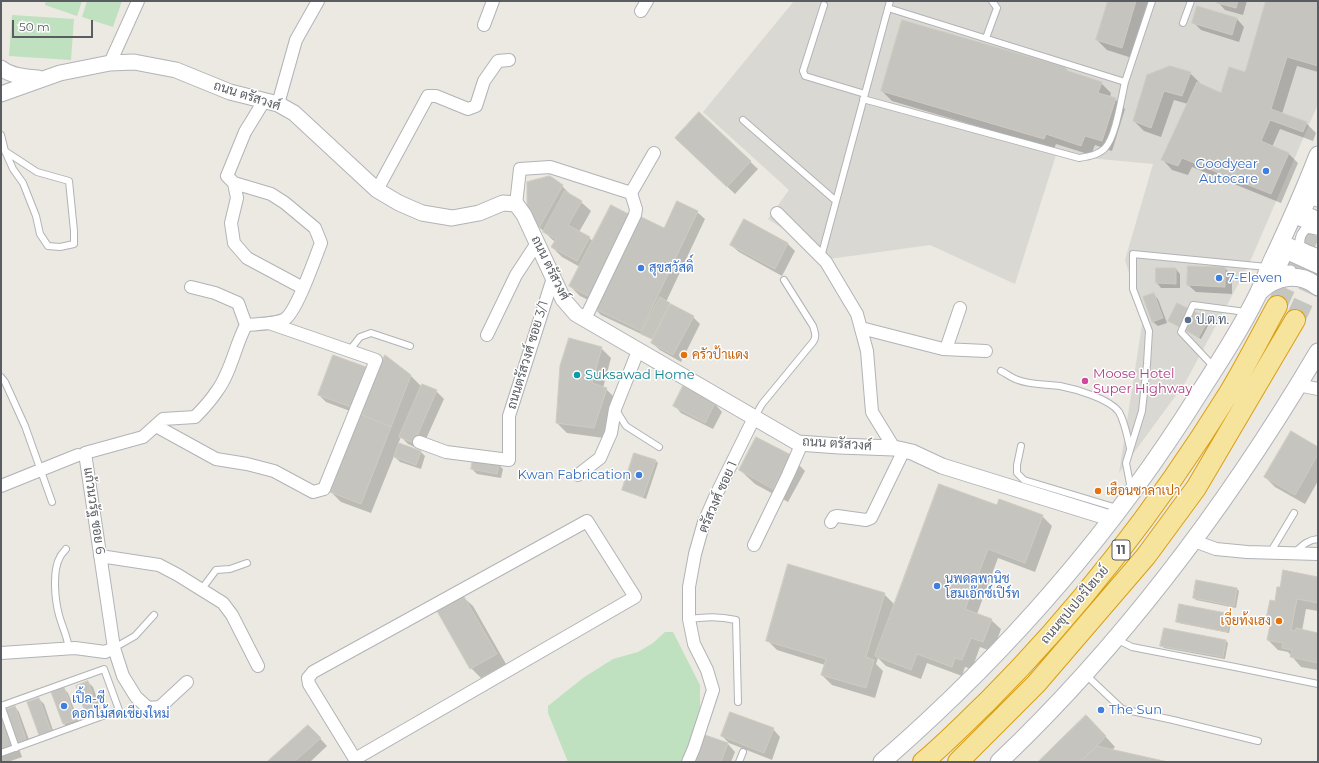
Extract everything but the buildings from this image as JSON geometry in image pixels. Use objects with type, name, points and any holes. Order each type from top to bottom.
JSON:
[{"type":"highway","name":"ถนนซุปเปอร์ไฮเวย์","points":[[923,762],[941,747],[1021,668],[1078,603],[1128,542],[1230,392],[1277,306]]},
{"type":"highway","name":"ถนนซุปเปอร์ไฮเวย์","points":[[958,762],[1036,684],[1146,556],[1196,488],[1296,320]]},
{"type":"main road","points":[[882,762],[943,707],[1002,647],[1071,570],[1132,494],[1162,452],[1216,368],[1258,294],[1294,214],[1318,155]]},
{"type":"main road","points":[[1311,173],[1313,185],[1318,198]]},
{"type":"main road","points":[[1294,214],[1318,225]]},
{"type":"main road","points":[[1281,244],[1318,258]]},
{"type":"main road","points":[[1258,294],[1265,286],[1274,280],[1284,277],[1306,279],[1318,287]]},
{"type":"main road","points":[[999,762],[1029,733],[1116,639],[1194,541],[1247,466],[1318,352]]},
{"type":"street","points":[[110,63],[138,1]]},
{"type":"street","points":[[191,287],[214,293],[238,302],[246,325],[269,323],[286,318],[295,306],[303,288],[321,243],[315,228],[285,203],[271,194],[234,183],[227,176],[246,132],[271,102],[296,40],[318,1]]},
{"type":"street","points":[[484,25],[493,1]]},
{"type":"street","points":[[377,190],[428,96],[436,96],[468,109],[476,106],[484,81],[498,61],[509,60]]},
{"type":"street","name":"ถนน ตรัสวงศ์","points":[[3,93],[60,73],[110,63],[134,62],[176,70],[230,92],[271,102],[294,113],[377,190],[399,203],[422,212],[452,218],[479,213],[503,203],[516,204],[524,215],[563,299],[576,314],[798,443],[899,449],[912,452],[942,466],[1117,514]]},
{"type":"street","points":[[3,93],[1,69],[22,77],[44,79]]},
{"type":"street","points":[[585,319],[635,216],[636,209],[631,193],[654,153]]},
{"type":"street","points":[[516,204],[520,169],[550,167],[631,193]]},
{"type":"street","points":[[234,183],[237,198],[231,224],[234,243],[247,258],[303,288]]},
{"type":"street","points":[[1318,206],[1313,198],[1306,212],[1318,217]]},
{"type":"street","points":[[777,214],[826,262],[857,314],[867,351],[872,412],[899,449],[871,518],[866,520],[837,516],[830,522]]},
{"type":"street","points":[[1318,231],[1308,228],[1303,232],[1300,239],[1300,246],[1318,254]]},
{"type":"street","points":[[488,335],[516,275],[537,243]]},
{"type":"street","points":[[1318,269],[1287,255],[1280,271],[1294,270],[1318,280]]},
{"type":"street","name":"ถนนตรัสวงศ์ ซอย 3/1","points":[[418,442],[446,452],[509,460],[509,416],[553,278]]},
{"type":"street","points":[[946,349],[960,308]]},
{"type":"street","points":[[156,426],[216,459],[247,464],[274,471],[313,492],[324,489],[376,360],[269,323]]},
{"type":"street","name":"แก้วนวรัฐ ซอย 6","points":[[187,682],[160,708],[148,708],[136,697],[123,676],[114,648],[85,453],[143,437],[163,419],[195,417],[218,390],[230,366],[239,339],[246,325]]},
{"type":"street","points":[[861,328],[946,349],[986,351]]},
{"type":"street","points":[[578,475],[600,458],[611,433],[615,409],[638,351]]},
{"type":"street","points":[[1298,385],[1318,389]]},
{"type":"street","name":"ตรัสวงศ์ ซอย 1","points":[[688,762],[713,690],[707,670],[694,644],[689,619],[689,587],[695,554],[704,522],[754,418]]},
{"type":"street","points":[[754,545],[802,443]]},
{"type":"street","points":[[1,486],[78,455]]},
{"type":"street","points":[[587,521],[635,597],[356,761],[309,684],[308,678],[313,672],[587,521]]},
{"type":"street","points":[[1194,541],[1216,549],[1270,553],[1318,554]]},
{"type":"street","points":[[100,556],[159,565],[223,603],[227,606],[258,666]]},
{"type":"street","points":[[1,653],[69,648],[105,652],[114,648]]},
{"type":"lane","points":[[986,38],[997,8],[992,1]]},
{"type":"lane","points":[[824,5],[803,70],[805,76],[864,97],[1079,158],[1090,156],[1104,149],[1112,137],[1125,82],[1152,1]]},
{"type":"lane","points":[[1183,23],[1190,1]]},
{"type":"lane","points":[[821,257],[889,4],[986,38],[1125,82]]},
{"type":"lane","points":[[743,120],[836,201]]},
{"type":"lane","points":[[1,135],[5,151],[13,169],[23,183],[36,216],[40,234],[48,246],[74,244],[69,181],[37,172],[5,151]]},
{"type":"lane","points":[[1132,494],[1126,463],[1142,411],[1149,331],[1133,290],[1133,254],[1269,267]]},
{"type":"lane","points":[[754,418],[762,404],[816,338],[816,333],[813,326],[784,280]]},
{"type":"lane","points":[[1216,368],[1181,332],[1193,305],[1248,312]]},
{"type":"lane","points":[[349,351],[360,337],[371,333],[410,346]]},
{"type":"lane","points":[[1001,371],[1018,380],[1035,384],[1061,386],[1090,394],[1106,402],[1118,411],[1126,429],[1130,449]]},
{"type":"lane","points":[[1,377],[5,382],[25,426],[52,502]]},
{"type":"lane","points":[[615,409],[626,426],[659,447]]},
{"type":"lane","points":[[1021,446],[1017,473],[1024,480],[1117,514]]},
{"type":"lane","points":[[1270,553],[1294,513]]},
{"type":"lane","points":[[1293,554],[1305,543],[1318,538]]},
{"type":"lane","points":[[66,549],[56,566],[56,604],[69,648]]},
{"type":"lane","points":[[201,590],[216,570],[230,569],[247,563]]},
{"type":"lane","points":[[114,648],[135,636],[154,615]]},
{"type":"lane","points":[[689,619],[709,616],[736,620],[738,702]]},
{"type":"lane","points":[[1116,639],[1132,648],[1318,684]]},
{"type":"lane","points":[[1,753],[16,748],[119,710],[104,669],[1,706],[16,748]]},
{"type":"lane","points":[[1085,674],[1122,709],[1174,720],[1258,741]]},
{"type":"lane","points":[[739,762],[743,752]]},
{"type":"shaded area","points":[[794,1],[1318,1],[1318,104],[1249,264],[1185,383],[1119,473],[1143,318],[1125,260],[1153,164],[1056,155],[1015,284],[930,245],[829,259],[768,219],[789,190],[703,112]]},
{"type":"green space","points":[[46,1],[82,1],[77,16],[45,5]]},
{"type":"green space","points":[[87,1],[122,1],[113,27],[82,17]]},
{"type":"green space","points":[[12,15],[74,19],[71,60],[9,56]]},
{"type":"green space","points":[[665,632],[673,632],[700,685],[700,708],[698,723],[682,762],[568,762],[548,713],[548,706],[583,678],[613,659],[638,652],[653,643]]},
{"type":"tunnel","points":[[1277,306],[1318,216]]},
{"type":"tunnel","points":[[1295,320],[1318,270]]},
{"type":"place","name":"Goodyear Autocare","points":[[1266,171]]},
{"type":"place","name":"สุขสวัสดิ์","points":[[641,268]]},
{"type":"place","name":"7-Eleven","points":[[1219,278]]},
{"type":"place","name":"ป.ต.ท.","points":[[1188,320]]},
{"type":"place","name":"ครัวป้าแดง","points":[[684,355]]},
{"type":"place","name":"Suksawad Home","points":[[577,375]]},
{"type":"place","name":"Moose Hotel Super Highway","points":[[1085,381]]},
{"type":"place","name":"Kwan Fabrication","points":[[639,475]]},
{"type":"place","name":"เฮือนซาลาเปา","points":[[1098,491]]},
{"type":"place","name":"นพดลพานิช โฮมเอ๊กซ์เปิร์ท","points":[[937,586]]},
{"type":"place","name":"เจี่ยท้งเฮง","points":[[1279,621]]},
{"type":"place","name":"เปิ้ล-ซี ดอกไม้สดเชียงใหม่","points":[[64,706]]},
{"type":"place","name":"The Sun","points":[[1101,710]]}]
